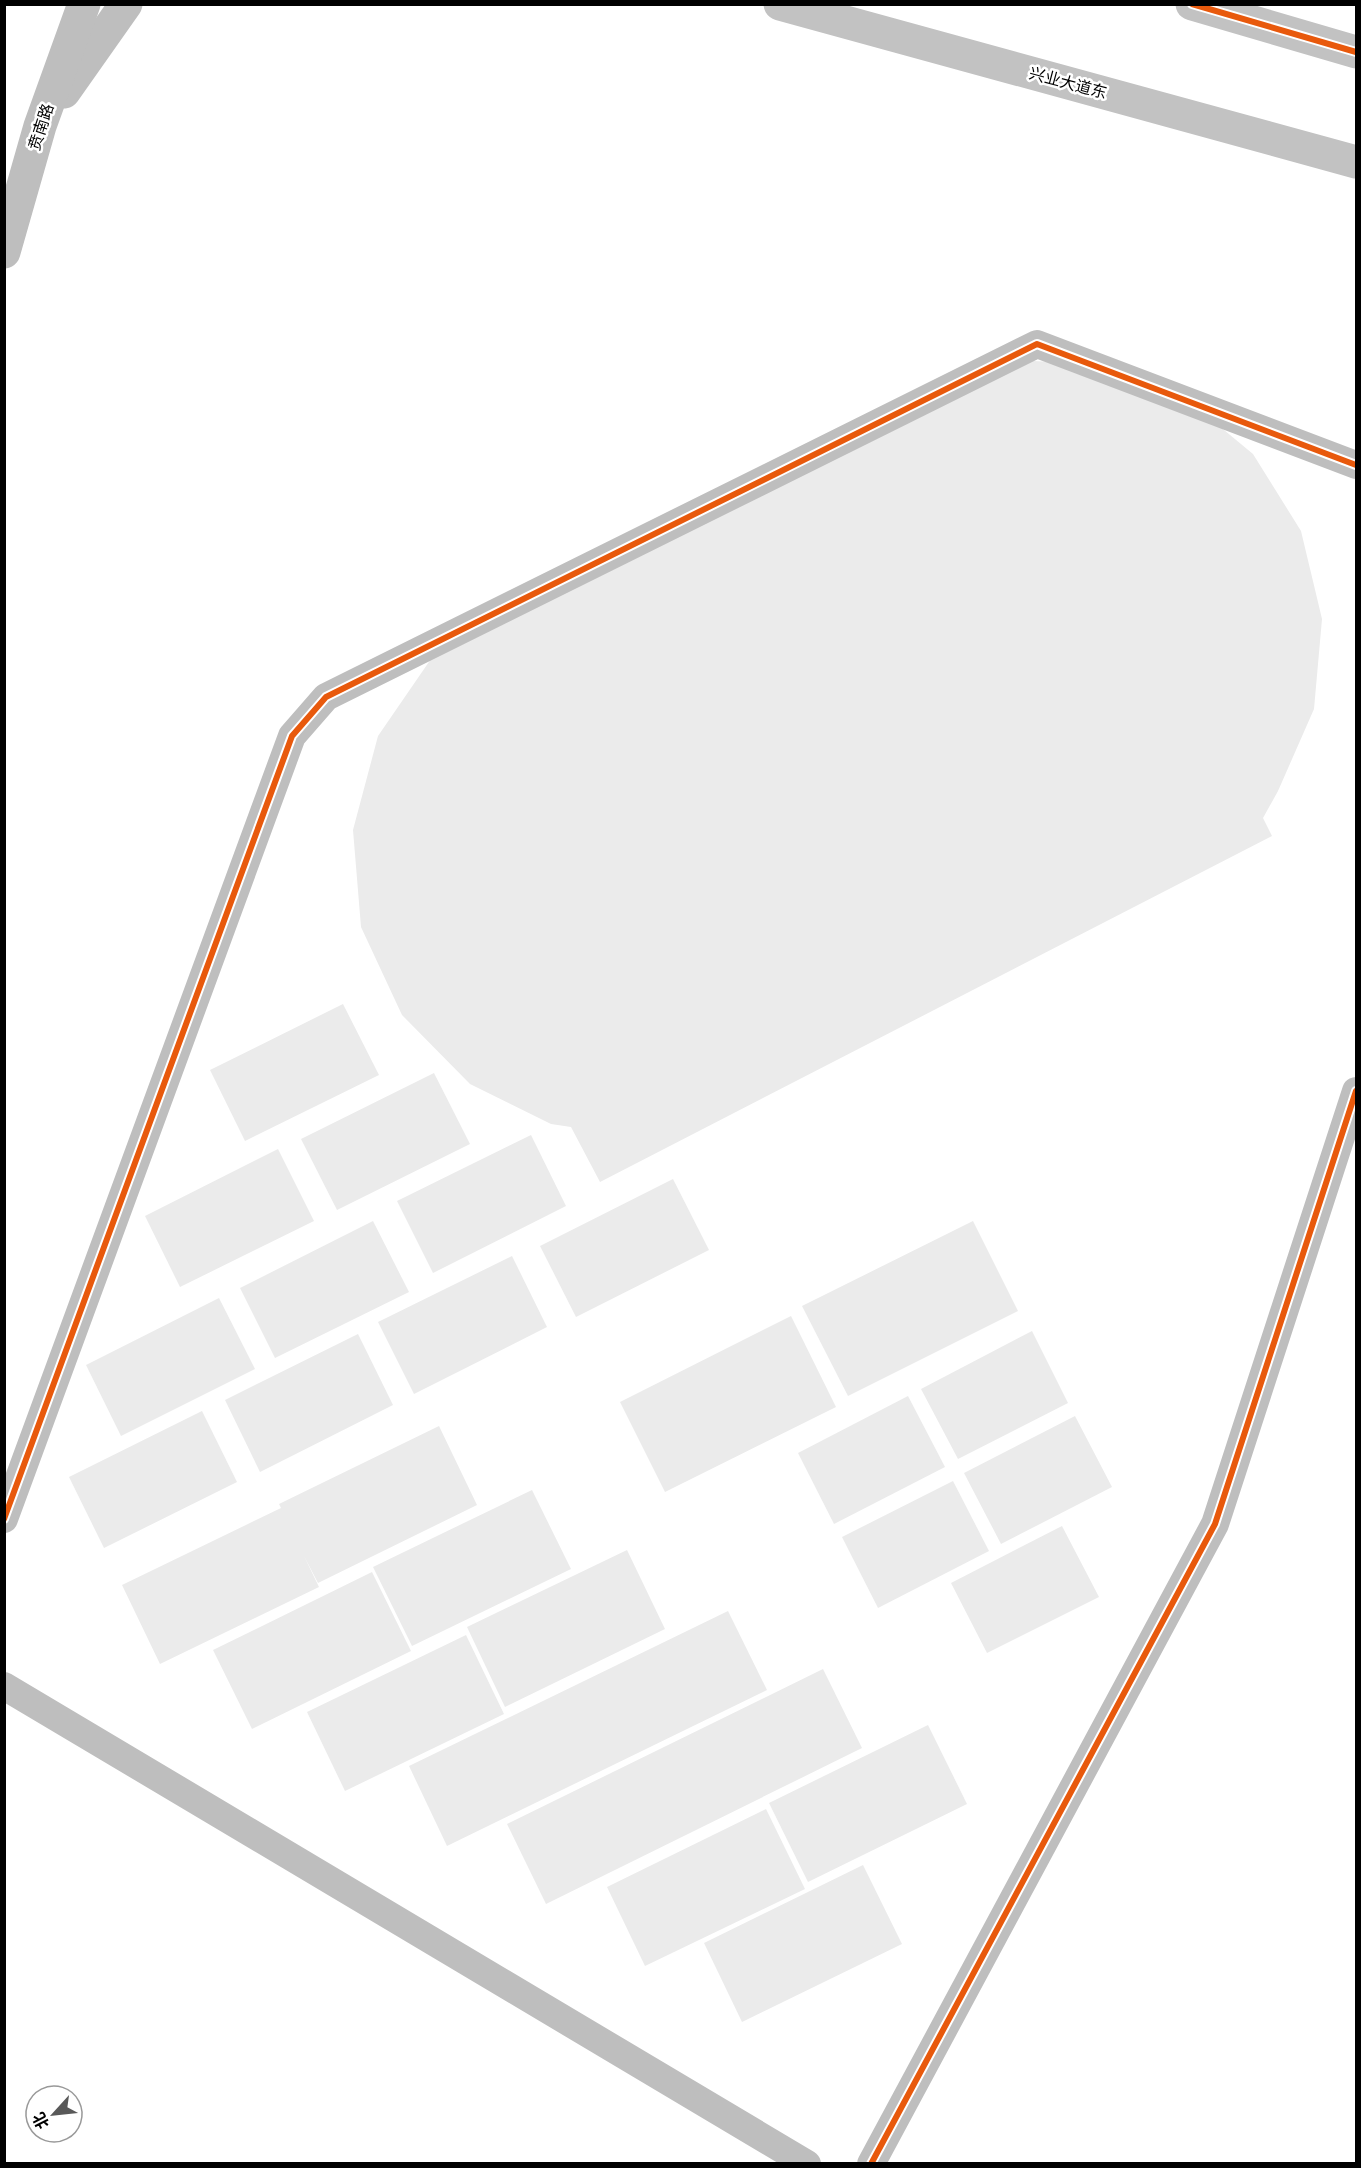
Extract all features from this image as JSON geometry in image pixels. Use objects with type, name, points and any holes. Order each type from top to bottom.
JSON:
[{"type":"main road","name":"贲南路","points":[[4,252],[40,126],[84,4]]},
{"type":"main road","points":[[40,126],[126,4]]},
{"type":"main road","name":"兴业大道东","points":[[780,4],[1356,162]]},
{"type":"main road","points":[[1192,4],[1356,52]]},
{"type":"street","points":[[4,1519],[292,736],[326,697],[1037,344],[1356,465]]},
{"type":"street","points":[[871,2163],[1215,1524],[1356,1091]]},
{"type":"street","points":[[4,1686],[807,2163]]},
{"type":"shaded area","points":[[1009,360],[1099,364],[1183,396],[1253,454],[1301,531],[1322,619],[1314,709],[1278,791],[1263,818],[1272,836],[600,1182],[571,1127],[551,1124],[470,1084],[402,1015],[361,927],[353,830],[378,736],[433,656]]},
{"type":"shaded area","points":[[343,1004],[379,1075],[245,1141],[210,1070]]},
{"type":"shaded area","points":[[434,1073],[470,1144],[337,1210],[301,1139]]},
{"type":"shaded area","points":[[531,1135],[566,1206],[433,1273],[397,1201]]},
{"type":"shaded area","points":[[278,1149],[314,1221],[180,1287],[145,1216]]},
{"type":"shaded area","points":[[673,1179],[709,1250],[576,1317],[540,1246]]},
{"type":"shaded area","points":[[373,1221],[409,1292],[275,1358],[240,1288]]},
{"type":"shaded area","points":[[973,1221],[1018,1311],[848,1396],[802,1306]]},
{"type":"shaded area","points":[[512,1256],[547,1327],[414,1394],[378,1322]]},
{"type":"shaded area","points":[[219,1298],[255,1369],[121,1436],[86,1365]]},
{"type":"shaded area","points":[[791,1316],[836,1407],[665,1492],[620,1402]]},
{"type":"shaded area","points":[[1032,1331],[1068,1403],[958,1459],[921,1389]]},
{"type":"shaded area","points":[[358,1334],[393,1405],[260,1472],[225,1400]]},
{"type":"shaded area","points":[[908,1396],[945,1467],[834,1524],[798,1453]]},
{"type":"shaded area","points":[[202,1411],[237,1482],[104,1548],[69,1477]]},
{"type":"shaded area","points":[[1075,1416],[1112,1487],[1001,1544],[964,1473]]},
{"type":"shaded area","points":[[439,1426],[477,1505],[318,1583],[304,1556],[319,1587],[160,1664],[122,1585],[281,1508],[279,1504]]},
{"type":"shaded area","points":[[953,1481],[989,1551],[878,1608],[842,1537]]},
{"type":"shaded area","points":[[532,1490],[571,1569],[412,1646],[373,1567]]},
{"type":"shaded area","points":[[1062,1526],[1099,1597],[987,1653],[951,1583]]},
{"type":"shaded area","points":[[627,1550],[665,1629],[505,1707],[467,1627]]},
{"type":"shaded area","points":[[372,1572],[411,1651],[252,1729],[213,1650]]},
{"type":"shaded area","points":[[728,1611],[767,1690],[447,1846],[409,1766]]},
{"type":"shaded area","points":[[466,1635],[504,1714],[345,1791],[307,1712]]},
{"type":"shaded area","points":[[823,1669],[862,1748],[546,1904],[507,1824]]},
{"type":"shaded area","points":[[928,1725],[967,1804],[808,1882],[769,1803]]},
{"type":"shaded area","points":[[766,1809],[805,1889],[645,1966],[607,1887]]},
{"type":"shaded area","points":[[863,1865],[902,1944],[742,2022],[704,1943]]},
{"type":"cycle path","points":[[1192,4],[1356,52]]},
{"type":"cycle path","points":[[4,1519],[292,736],[326,697],[1037,344],[1356,465]]},
{"type":"cycle path","points":[[871,2164],[1215,1524],[1356,1091]]}]
